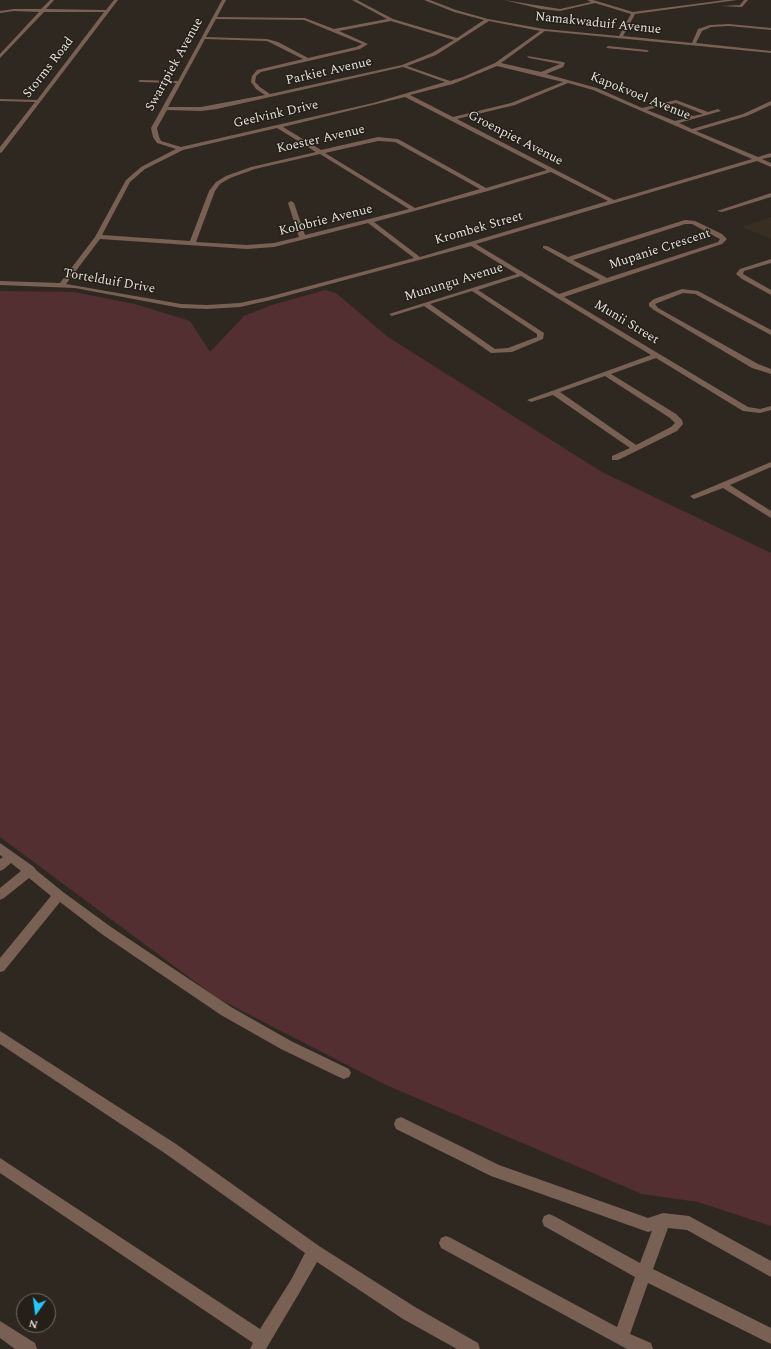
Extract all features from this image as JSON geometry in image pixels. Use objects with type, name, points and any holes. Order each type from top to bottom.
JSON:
[{"type":"street","points":[[0,57],[52,0]]},
{"type":"street","name":"Storms Road","points":[[0,151],[116,0]]},
{"type":"street","name":"Swartpiek Avenue","points":[[181,149],[163,144],[156,137],[154,128],[224,0]]},
{"type":"street","points":[[354,0],[391,20],[457,39]]},
{"type":"street","name":"Namakwaduif Avenue","points":[[426,0],[455,11],[488,20],[544,30],[771,52]]},
{"type":"street","points":[[506,0],[541,8],[560,10],[595,2]]},
{"type":"street","points":[[589,0],[633,13],[735,0]]},
{"type":"street","points":[[706,4],[740,7],[746,0]]},
{"type":"street","points":[[0,12],[14,10],[107,11]]},
{"type":"street","points":[[620,38],[633,13]]},
{"type":"street","points":[[213,18],[296,18],[310,20],[366,44],[358,48],[265,69],[256,74],[254,78],[255,85],[270,96]]},
{"type":"street","points":[[333,30],[391,20]]},
{"type":"street","name":"Parkiet Avenue","points":[[164,108],[212,108],[403,66],[434,54],[488,20]]},
{"type":"street","points":[[693,45],[700,30],[710,26],[725,25],[771,29]]},
{"type":"street","name":"Geelvink Drive","points":[[62,285],[98,237],[126,185],[133,176],[153,162],[181,149],[407,96],[451,83],[497,64],[544,30]]},
{"type":"street","points":[[203,38],[267,40],[276,43],[308,60]]},
{"type":"street","points":[[627,49],[631,39]]},
{"type":"street","points":[[608,47],[647,51]]},
{"type":"street","points":[[529,57],[563,64],[541,74]]},
{"type":"street","points":[[524,62],[532,64]]},
{"type":"street","name":"Kapokvoel Avenue","points":[[497,64],[569,81],[595,89],[693,130],[771,165]]},
{"type":"street","points":[[403,66],[451,83]]},
{"type":"street","points":[[547,67],[555,68]]},
{"type":"street","points":[[140,81],[179,82]]},
{"type":"street","points":[[452,119],[513,104],[569,81]]},
{"type":"street","name":"Groenpiet Avenue","points":[[407,96],[614,202]]},
{"type":"street","points":[[643,109],[685,98]]},
{"type":"street","points":[[0,100],[37,101]]},
{"type":"street","points":[[676,101],[708,114]]},
{"type":"street","points":[[693,130],[745,115],[771,103]]},
{"type":"street","points":[[662,104],[693,118]]},
{"type":"street","points":[[675,123],[718,111]]},
{"type":"street","points":[[278,126],[414,210]]},
{"type":"street","name":"Koester Avenue","points":[[192,243],[212,191],[223,180],[242,171],[378,139],[393,139],[486,190]]},
{"type":"street","name":"Krombek Street","points":[[191,307],[222,307],[256,302],[472,244],[771,155]]},
{"type":"street","name":"Kolobrie Avenue","points":[[98,237],[257,247],[274,245],[370,222],[553,170]]},
{"type":"street","points":[[720,211],[771,195]]},
{"type":"street","points":[[291,203],[303,238]]},
{"type":"street","points":[[370,222],[419,259]]},
{"type":"street","name":"Mupanie Crescent","points":[[559,296],[720,243],[724,239],[720,235],[694,222],[685,222],[568,259]]},
{"type":"street","name":"Munii Street","points":[[472,244],[746,409],[760,411],[771,408]]},
{"type":"street","points":[[545,247],[605,280]]},
{"type":"street","points":[[771,262],[742,270],[739,274],[771,293]]},
{"type":"street","name":"Munungu Avenue","points":[[392,314],[522,274]]},
{"type":"street","name":"Tortelduif Drive","points":[[0,283],[62,285],[90,288],[163,303],[191,307]]},
{"type":"street","points":[[425,304],[494,351],[509,350],[540,338],[540,333],[473,289]]},
{"type":"street","points":[[771,333],[696,292],[682,291],[656,300],[652,303],[652,306],[762,370],[771,372]]},
{"type":"street","points":[[532,400],[558,395],[606,374],[657,355]]},
{"type":"street","points":[[606,374],[679,422],[674,429],[634,447],[615,458]]},
{"type":"street","points":[[558,395],[634,447]]},
{"type":"street","points":[[694,496],[724,485],[771,464]]},
{"type":"street","points":[[724,485],[771,515]]},
{"type":"street","points":[[0,848],[107,931],[226,1011],[286,1045],[344,1073]]},
{"type":"street","points":[[0,866],[10,856]]},
{"type":"street","points":[[0,895],[30,870]]},
{"type":"street","points":[[0,967],[59,895]]},
{"type":"street","points":[[0,1037],[171,1148],[314,1251],[410,1313],[472,1349]]},
{"type":"street","points":[[401,1124],[496,1171],[648,1225],[663,1220],[689,1223],[771,1269]]},
{"type":"street","points":[[0,1165],[260,1344],[296,1285],[314,1251]]},
{"type":"street","points":[[621,1338],[663,1220]]},
{"type":"street","points":[[549,1221],[644,1273],[771,1336]]},
{"type":"street","points":[[446,1243],[550,1298],[621,1338],[645,1349]]},
{"type":"street","points":[[0,1328],[29,1349]]},
{"type":"shaded area","points":[[771,217],[771,239],[742,227]]},
{"type":"shaded area","points":[[325,290],[336,293],[388,337],[602,472],[771,553],[771,1226],[698,1202],[642,1194],[386,1085],[217,998],[0,837],[0,291],[74,292],[135,304],[190,321],[210,352],[244,316],[272,305]]}]
